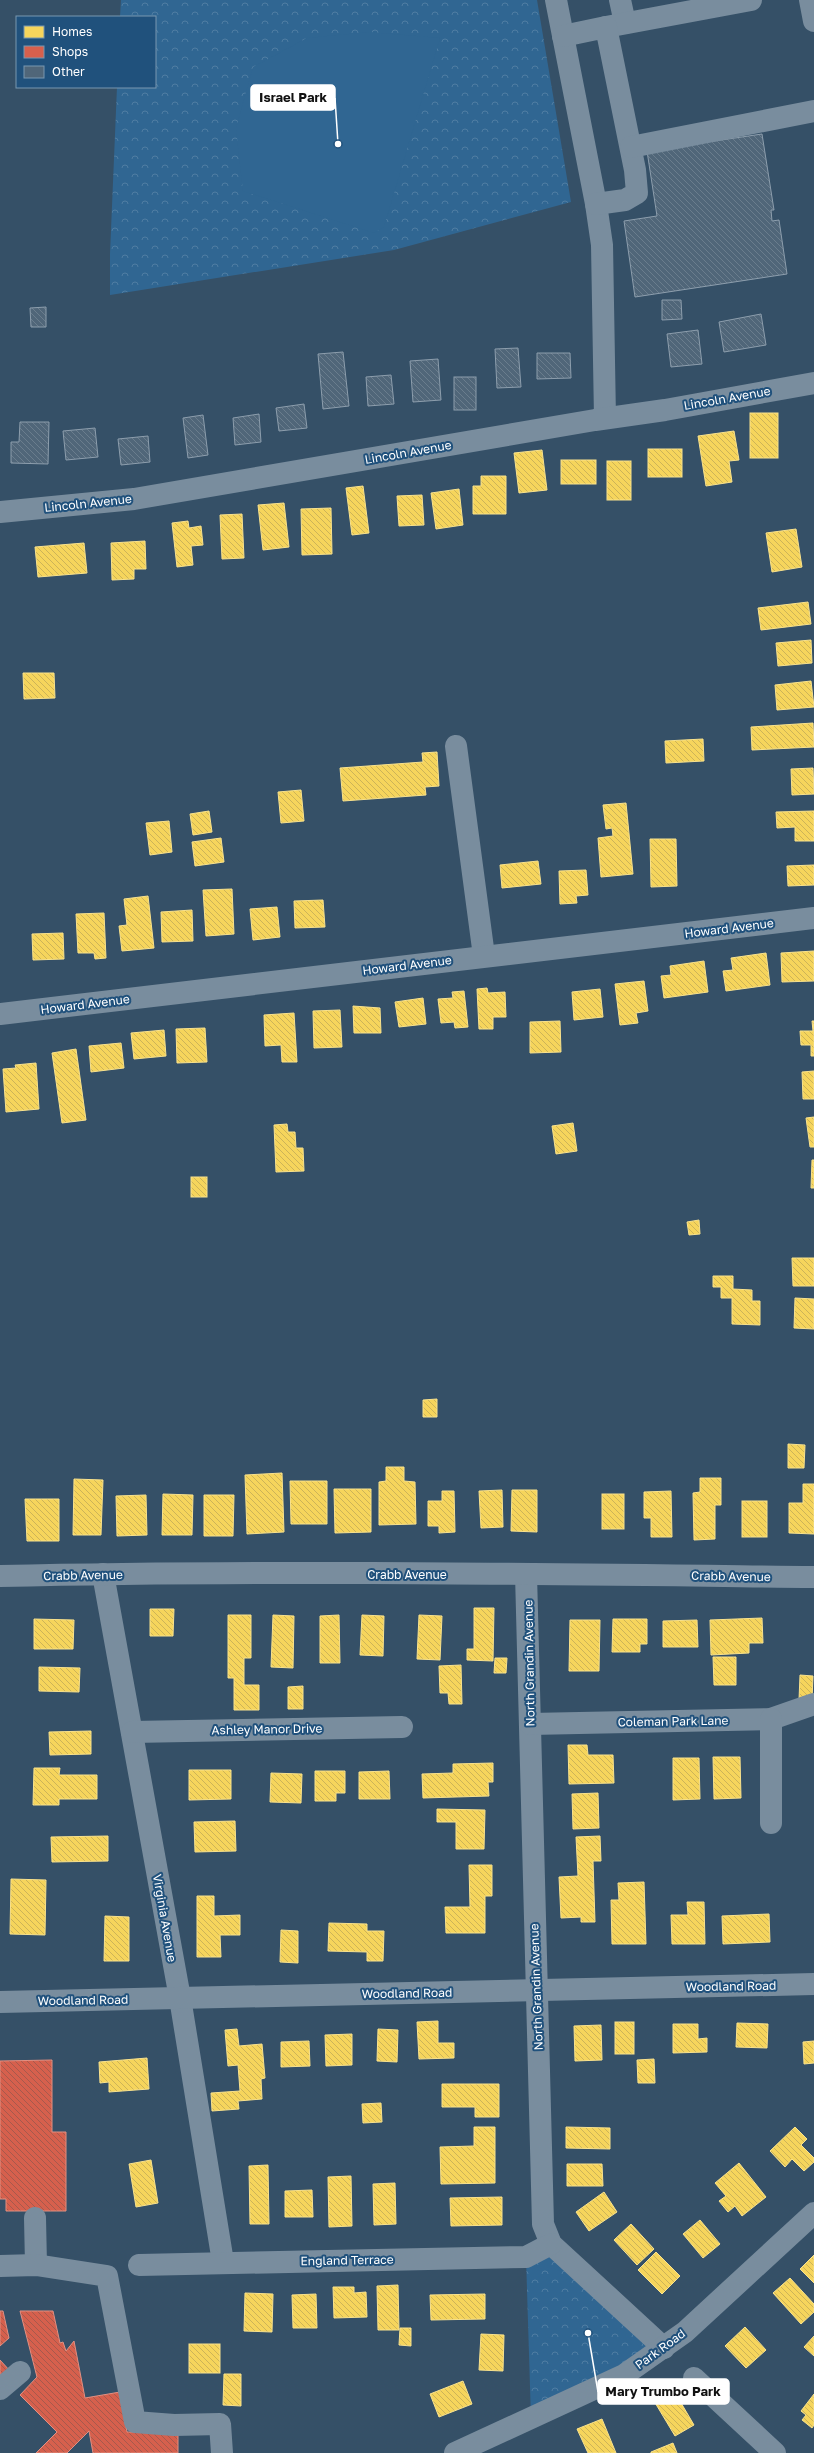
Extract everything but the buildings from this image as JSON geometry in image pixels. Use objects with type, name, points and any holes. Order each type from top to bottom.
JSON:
[{"type":"street","points":[[556,0],[596,204],[602,245],[605,418]]},
{"type":"street","points":[[596,204],[625,200],[637,193],[636,170],[631,147],[615,25],[620,0]]},
{"type":"street","points":[[563,36],[751,0]]},
{"type":"street","points":[[810,0],[814,21]]},
{"type":"street","points":[[631,147],[814,111]]},
{"type":"street","name":"Lincoln Avenue","points":[[0,512],[134,498],[605,418],[665,410],[814,382]]},
{"type":"street","points":[[456,746],[484,956]]},
{"type":"street","name":"Howard Avenue","points":[[0,1014],[814,918]]},
{"type":"street","name":"Crabb Avenue","points":[[0,1576],[103,1574],[526,1574],[814,1577]]},
{"type":"street","name":"Virginia Avenue","points":[[103,1574],[180,1998],[224,2262]]},
{"type":"street","name":"North Grandin Avenue","points":[[526,1574],[543,2224],[551,2244],[664,2348]]},
{"type":"street","name":"Coleman Park Lane","points":[[530,1724],[771,1719],[814,1704]]},
{"type":"street","points":[[770,1823],[771,1719]]},
{"type":"street","name":"Ashley Manor Drive","points":[[132,1732],[402,1726]]},
{"type":"street","name":"Woodland Road","points":[[0,2002],[814,1984]]},
{"type":"street","name":"Park Road","points":[[454,2452],[624,2375],[685,2332],[814,2213]]},
{"type":"street","points":[[35,2218],[36,2265]]},
{"type":"street","name":"England Terrace","points":[[139,2265],[224,2262],[526,2257],[551,2244]]},
{"type":"street","points":[[0,2266],[36,2265],[107,2276],[135,2422],[174,2425],[220,2424],[222,2453]]},
{"type":"street","points":[[0,2389],[20,2372]]},
{"type":"street","points":[[694,2378],[775,2453]]},
{"type":"green space","points":[[121,0],[537,0],[571,202],[394,250],[110,295],[110,254],[117,88],[156,88],[156,16],[120,16]]},
{"type":"green space","points":[[369,32],[440,38],[384,227],[374,233],[243,191],[236,128],[253,67],[307,38]]},
{"type":"green space","points":[[551,2244],[664,2348],[531,2418],[526,2257]]},
{"type":"place","name":"Israel Park","points":[[338,144]]},
{"type":"place","name":"Mary Trumbo Park","points":[[588,2333]]}]
